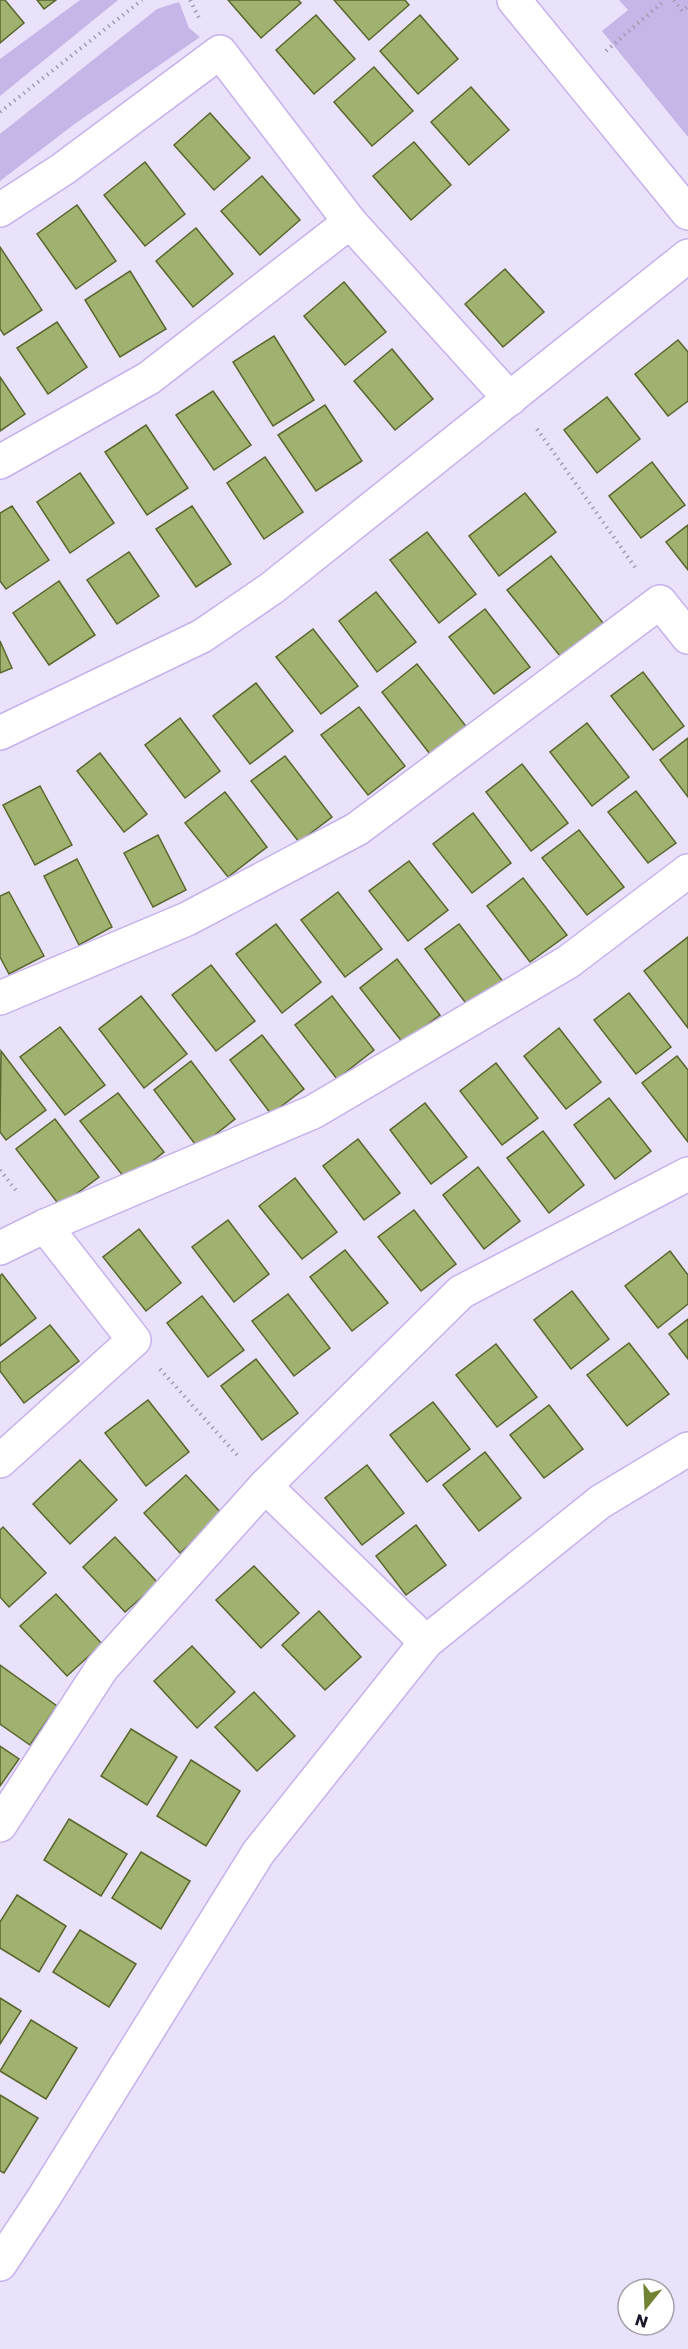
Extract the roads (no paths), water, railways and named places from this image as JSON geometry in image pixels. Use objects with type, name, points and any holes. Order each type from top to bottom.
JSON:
[{"type":"street","points":[[514,0],[688,213]]},
{"type":"street","points":[[0,210],[63,169],[220,52],[350,222],[510,399]]},
{"type":"street","points":[[0,462],[149,378],[350,222]]},
{"type":"street","points":[[0,733],[202,636],[272,588],[688,256]]},
{"type":"street","points":[[0,998],[187,919],[357,829],[660,602],[688,637]]},
{"type":"street","points":[[0,1248],[45,1226],[313,1112],[567,962],[688,870]]},
{"type":"street","points":[[0,1825],[102,1668],[265,1486],[461,1292],[688,1174]]},
{"type":"street","points":[[0,1461],[134,1340],[45,1226]]},
{"type":"street","points":[[0,2264],[43,2199],[258,1853],[426,1642],[600,1502],[688,1449]]},
{"type":"street","points":[[265,1486],[426,1642]]}]
